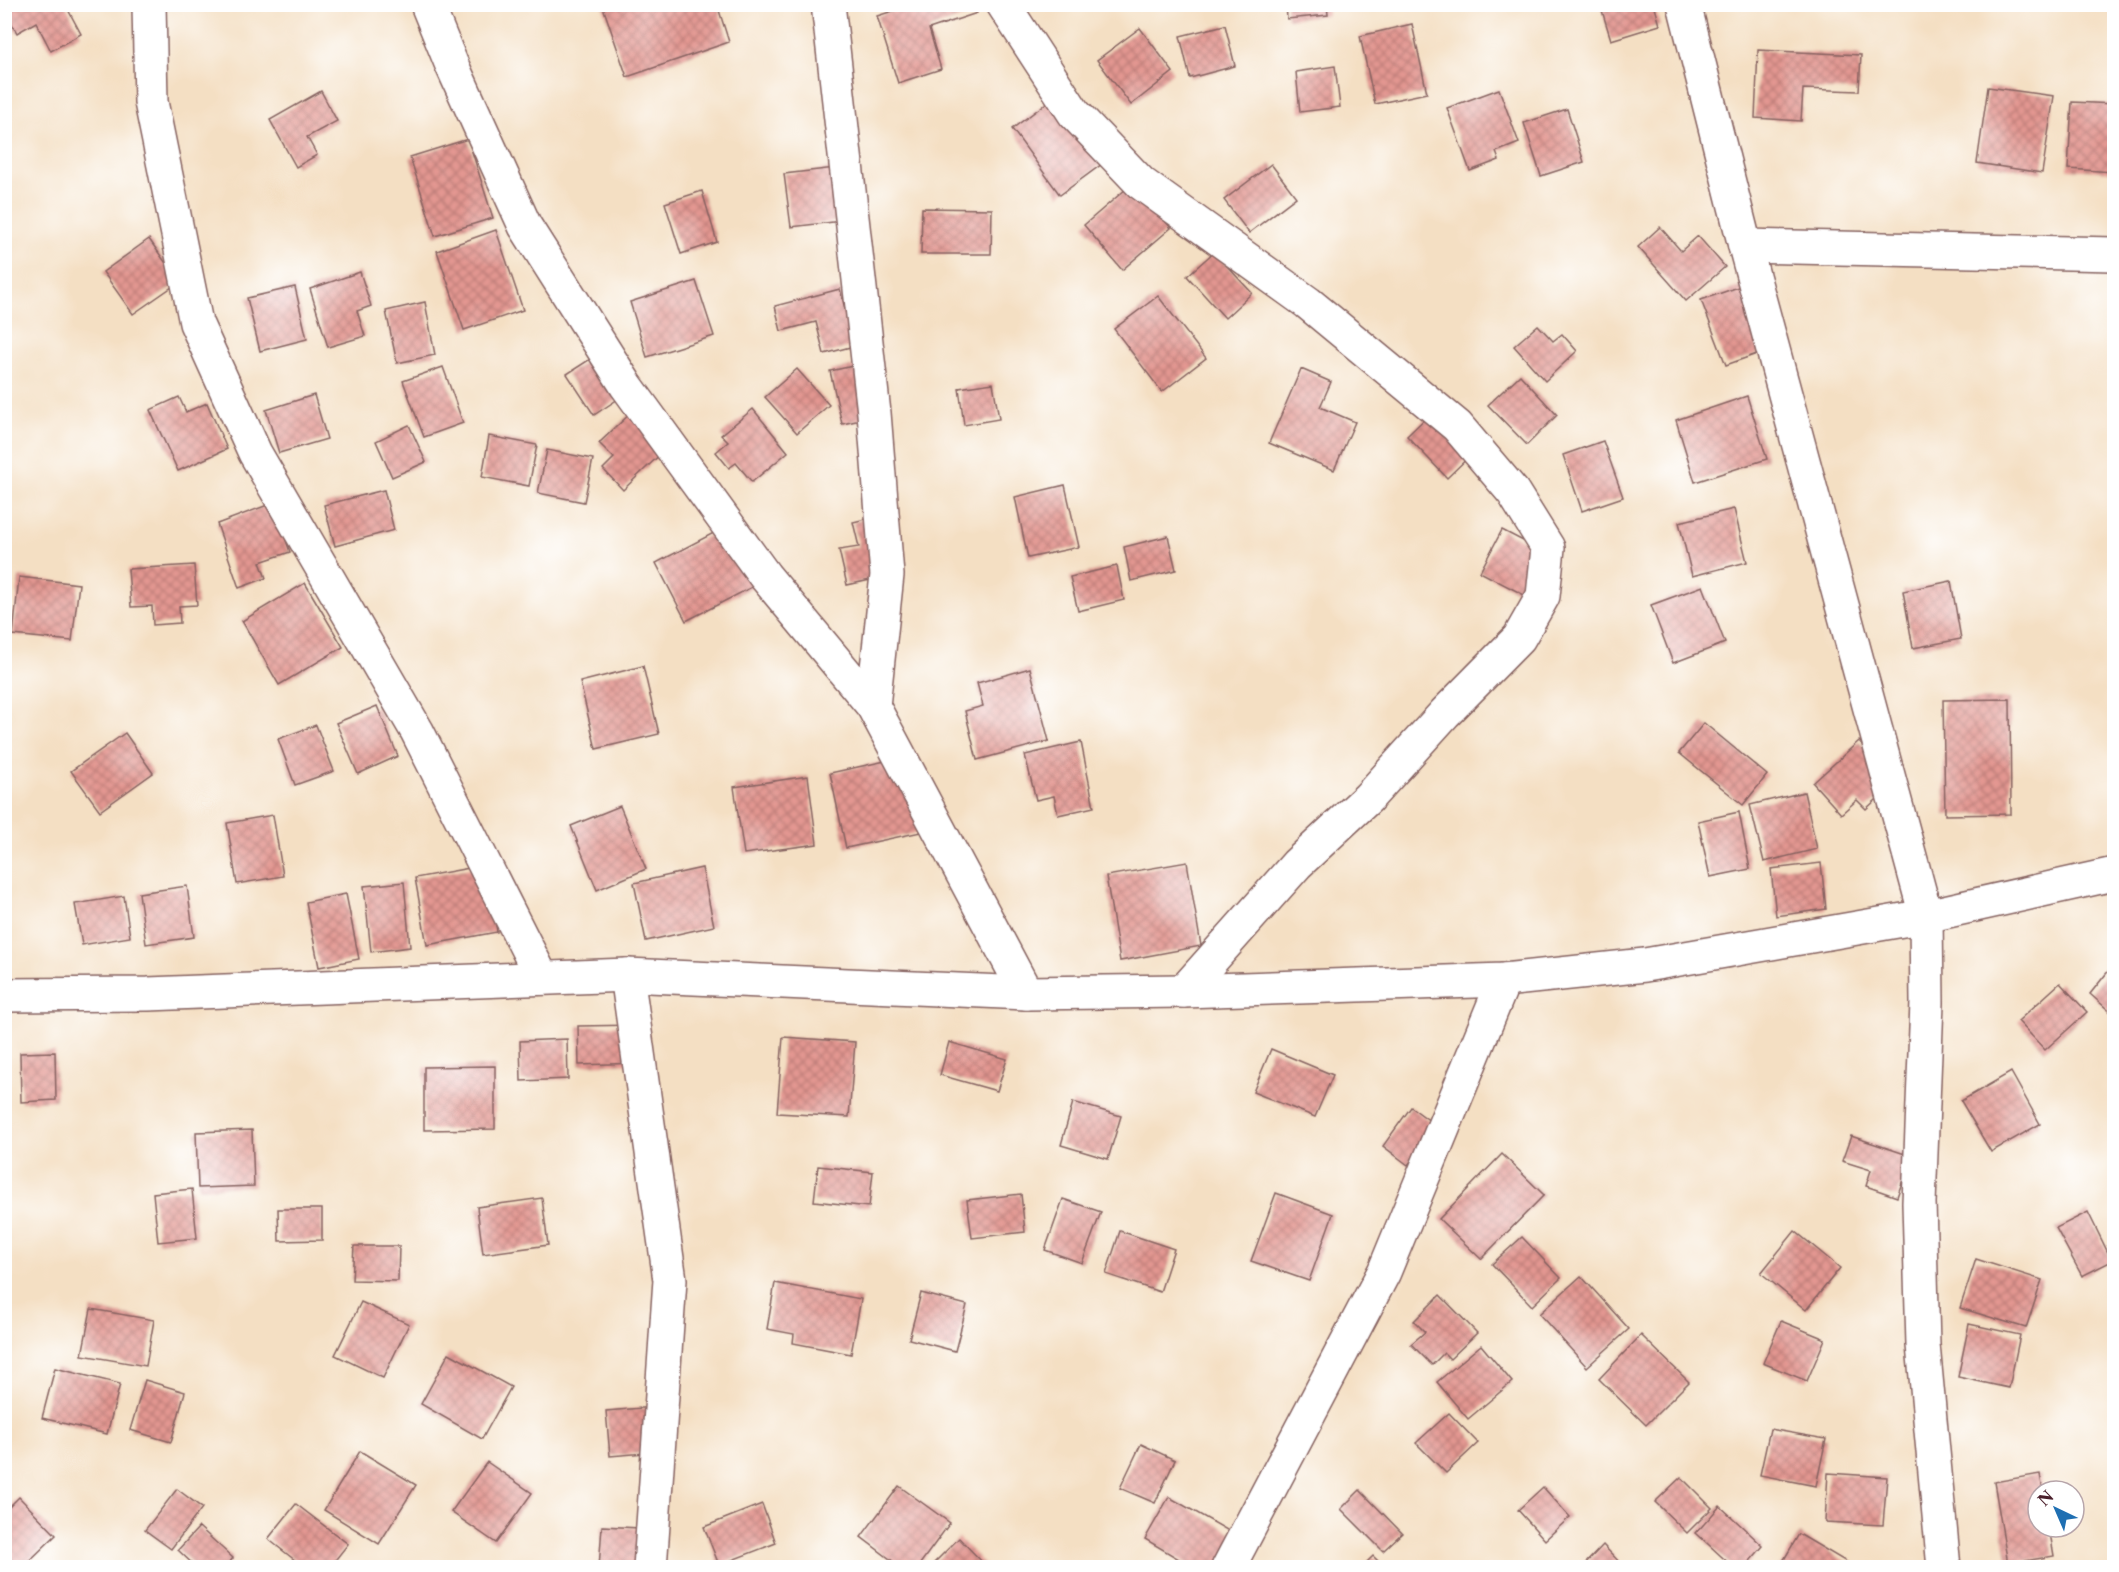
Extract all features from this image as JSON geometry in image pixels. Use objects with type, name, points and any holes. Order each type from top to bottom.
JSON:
[{"type":"street","points":[[149,4],[151,102],[196,323],[255,453],[417,731],[542,978]]},
{"type":"street","points":[[427,4],[451,63],[525,226],[620,375],[765,576],[873,706],[1026,993]]},
{"type":"street","points":[[828,4],[874,413],[887,574],[873,706]]},
{"type":"street","points":[[1003,4],[1074,113],[1141,183],[1308,303],[1457,426],[1513,492],[1548,548],[1543,596],[1519,638],[1445,713],[1368,798],[1297,864],[1184,991]]},
{"type":"street","points":[[1684,4],[1745,246],[1926,916],[1927,1003],[1919,1203],[1923,1345],[1944,1568]]},
{"type":"street","points":[[1745,246],[2115,254]]},
{"type":"street","points":[[4,995],[148,994],[627,975],[1026,993],[1184,991],[1504,980],[1645,965],[1926,916],[2115,874]]},
{"type":"street","points":[[627,975],[670,1280],[650,1568]]},
{"type":"street","points":[[1228,1568],[1384,1272],[1504,980]]},
{"type":"building","points":[[12,4],[65,4],[81,34],[51,51],[36,22],[17,33],[4,9]]},
{"type":"building","points":[[602,4],[717,4],[729,42],[627,77]]},
{"type":"building","points":[[915,4],[974,4],[977,13],[929,29],[941,69],[898,83],[877,16]]},
{"type":"building","points":[[1286,4],[1327,4],[1328,15],[1287,19]]},
{"type":"building","points":[[1600,4],[1654,4],[1660,25],[1611,40]]},
{"type":"building","points":[[1412,24],[1427,93],[1375,104],[1360,36]]},
{"type":"building","points":[[1225,25],[1235,66],[1190,78],[1180,36]]},
{"type":"building","points":[[1140,28],[1173,72],[1131,105],[1097,60]]},
{"type":"building","points":[[1758,50],[1861,55],[1859,91],[1803,89],[1801,121],[1755,118]]},
{"type":"building","points":[[1335,66],[1340,107],[1300,112],[1296,72]]},
{"type":"building","points":[[1988,87],[2054,96],[2042,173],[1977,163]]},
{"type":"building","points":[[1499,89],[1519,143],[1496,152],[1499,160],[1470,171],[1447,108]]},
{"type":"building","points":[[321,91],[337,121],[307,137],[317,155],[296,167],[270,120]]},
{"type":"building","points":[[1057,95],[1106,161],[1060,195],[1012,129]]},
{"type":"building","points":[[2072,102],[2114,104],[2114,172],[2068,169]]},
{"type":"building","points":[[1567,109],[1584,162],[1541,176],[1524,123]]},
{"type":"building","points":[[468,139],[493,218],[435,236],[410,157]]},
{"type":"building","points":[[1271,164],[1296,197],[1249,233],[1224,200]]},
{"type":"building","points":[[844,167],[850,220],[791,227],[784,174]]},
{"type":"building","points":[[1133,183],[1171,228],[1122,270],[1084,225]]},
{"type":"building","points":[[702,191],[717,242],[681,254],[665,203]]},
{"type":"building","points":[[922,208],[992,209],[991,254],[921,254]]},
{"type":"building","points":[[1660,227],[1681,251],[1698,236],[1725,267],[1686,301],[1638,247]]},
{"type":"building","points":[[496,230],[523,310],[464,330],[437,251]]},
{"type":"building","points":[[149,239],[179,282],[133,314],[103,272]]},
{"type":"building","points":[[1214,252],[1252,293],[1225,318],[1187,276]]},
{"type":"building","points":[[360,272],[371,306],[357,311],[365,336],[328,347],[310,289]]},
{"type":"building","points":[[696,281],[714,336],[647,357],[630,302]]},
{"type":"building","points":[[1744,285],[1768,350],[1726,365],[1701,300]]},
{"type":"building","points":[[295,287],[307,339],[260,351],[247,298]]},
{"type":"building","points":[[840,289],[854,346],[824,354],[816,322],[781,331],[775,306]]},
{"type":"building","points":[[1158,296],[1206,358],[1162,392],[1114,329]]},
{"type":"building","points":[[425,302],[435,355],[397,363],[386,311]]},
{"type":"building","points":[[1538,325],[1553,341],[1562,334],[1577,351],[1545,381],[1514,346]]},
{"type":"building","points":[[598,354],[624,395],[594,415],[567,374]]},
{"type":"building","points":[[862,364],[875,417],[842,424],[830,371]]},
{"type":"building","points":[[443,367],[463,423],[424,437],[403,381]]},
{"type":"building","points":[[797,369],[829,405],[797,433],[765,397]]},
{"type":"building","points":[[1301,369],[1331,382],[1320,407],[1355,422],[1334,470],[1269,443]]},
{"type":"building","points":[[1520,375],[1557,415],[1527,445],[1488,405]]},
{"type":"building","points":[[993,383],[999,419],[964,425],[959,388]]},
{"type":"building","points":[[314,395],[327,439],[279,453],[266,410]]},
{"type":"building","points":[[1747,396],[1767,459],[1695,482],[1676,420]]},
{"type":"building","points":[[179,397],[186,412],[207,403],[227,449],[178,471],[150,410]]},
{"type":"building","points":[[1441,403],[1481,445],[1447,478],[1407,436]]},
{"type":"building","points":[[753,409],[788,452],[752,482],[736,463],[729,468],[716,452],[728,442],[721,435]]},
{"type":"building","points":[[634,410],[669,446],[623,490],[603,469],[614,458],[599,443]]},
{"type":"building","points":[[409,425],[426,462],[392,477],[376,441]]},
{"type":"building","points":[[489,436],[537,445],[529,486],[482,477]]},
{"type":"building","points":[[1603,441],[1623,497],[1582,511],[1563,455]]},
{"type":"building","points":[[547,450],[593,459],[584,502],[538,493]]},
{"type":"building","points":[[1065,485],[1079,547],[1028,558],[1015,497]]},
{"type":"building","points":[[384,490],[394,530],[335,546],[324,505]]},
{"type":"building","points":[[273,503],[290,552],[260,562],[266,578],[239,588],[217,524]]},
{"type":"building","points":[[1734,509],[1747,562],[1692,576],[1679,522]]},
{"type":"building","points":[[887,514],[898,574],[847,585],[839,550],[859,547],[853,522]]},
{"type":"building","points":[[727,526],[756,585],[686,621],[656,563]]},
{"type":"building","points":[[1502,530],[1548,554],[1526,596],[1480,572]]},
{"type":"building","points":[[1168,536],[1176,570],[1131,581],[1124,547]]},
{"type":"building","points":[[194,565],[197,605],[179,606],[180,623],[153,625],[152,606],[131,607],[128,569]]},
{"type":"building","points":[[1117,566],[1124,600],[1078,611],[1070,577]]},
{"type":"building","points":[[19,577],[79,584],[72,641],[13,635]]},
{"type":"building","points":[[1951,581],[1961,639],[1913,648],[1903,591]]},
{"type":"building","points":[[305,583],[343,647],[279,685],[242,621]]},
{"type":"building","points":[[1703,586],[1725,643],[1673,663],[1651,605]]},
{"type":"building","points":[[643,666],[659,734],[596,749],[580,682]]},
{"type":"building","points":[[1030,668],[1049,741],[977,760],[965,711],[983,706],[977,683]]},
{"type":"building","points":[[2010,699],[2011,814],[1945,815],[1943,700]]},
{"type":"building","points":[[377,706],[398,756],[358,774],[336,723]]},
{"type":"building","points":[[1704,723],[1767,775],[1743,805],[1679,753]]},
{"type":"building","points":[[316,725],[334,771],[295,785],[278,739]]},
{"type":"building","points":[[125,733],[153,773],[100,811],[71,771]]},
{"type":"building","points":[[1859,741],[1896,782],[1866,809],[1857,800],[1841,814],[1813,783]]},
{"type":"building","points":[[1081,742],[1094,807],[1058,815],[1054,796],[1036,800],[1025,755]]},
{"type":"building","points":[[904,757],[921,832],[846,848],[830,773]]},
{"type":"building","points":[[808,776],[817,844],[744,854],[734,787]]},
{"type":"building","points":[[1804,792],[1817,849],[1764,862],[1750,805]]},
{"type":"building","points":[[620,806],[646,869],[597,890],[571,826]]},
{"type":"building","points":[[1739,812],[1750,869],[1710,877],[1698,821]]},
{"type":"building","points":[[273,815],[283,876],[237,884],[227,823]]},
{"type":"building","points":[[1187,862],[1201,946],[1120,961],[1106,876]]},
{"type":"building","points":[[1821,863],[1826,909],[1776,916],[1771,869]]},
{"type":"building","points":[[486,865],[497,932],[427,945],[415,878]]},
{"type":"building","points":[[702,868],[714,926],[646,941],[634,883]]},
{"type":"building","points":[[404,882],[410,947],[371,952],[364,886]]},
{"type":"building","points":[[187,886],[194,937],[146,944],[139,893]]},
{"type":"building","points":[[346,894],[359,959],[319,967],[306,902]]},
{"type":"building","points":[[124,896],[130,937],[82,945],[75,904]]},
{"type":"building","points":[[2114,964],[2114,1015],[2090,994]]},
{"type":"building","points":[[2060,983],[2087,1012],[2045,1050],[2018,1021]]},
{"type":"building","points":[[640,1025],[640,1063],[579,1065],[578,1026]]},
{"type":"building","points":[[783,1037],[855,1042],[849,1117],[777,1113]]},
{"type":"building","points":[[567,1039],[568,1079],[521,1081],[520,1041]]},
{"type":"building","points":[[949,1042],[1007,1059],[997,1091],[940,1075]]},
{"type":"building","points":[[1271,1049],[1333,1075],[1315,1117],[1253,1092]]},
{"type":"building","points":[[55,1052],[56,1100],[21,1102],[20,1053]]},
{"type":"building","points":[[495,1066],[495,1129],[424,1130],[424,1067]]},
{"type":"building","points":[[2011,1072],[2040,1124],[1991,1152],[1961,1101]]},
{"type":"building","points":[[1073,1102],[1121,1116],[1108,1159],[1061,1145]]},
{"type":"building","points":[[1411,1107],[1446,1133],[1423,1145],[1408,1165],[1383,1146]]},
{"type":"building","points":[[252,1130],[254,1186],[198,1188],[196,1132]]},
{"type":"building","points":[[1851,1136],[1911,1156],[1897,1197],[1866,1186],[1871,1170],[1842,1161]]},
{"type":"building","points":[[1502,1154],[1544,1195],[1481,1259],[1439,1219]]},
{"type":"building","points":[[818,1166],[873,1172],[869,1207],[814,1201]]},
{"type":"building","points":[[192,1189],[197,1238],[158,1242],[153,1193]]},
{"type":"building","points":[[1276,1193],[1333,1214],[1309,1281],[1251,1261]]},
{"type":"building","points":[[1021,1194],[1025,1232],[972,1238],[967,1200]]},
{"type":"building","points":[[542,1198],[548,1245],[483,1254],[477,1207]]},
{"type":"building","points":[[1063,1199],[1101,1212],[1082,1263],[1045,1250]]},
{"type":"building","points":[[278,1209],[322,1209],[322,1240],[279,1241]]},
{"type":"building","points":[[2088,1212],[2112,1261],[2082,1276],[2056,1228]]},
{"type":"building","points":[[1120,1231],[1174,1249],[1160,1292],[1106,1274]]},
{"type":"building","points":[[1795,1231],[1840,1268],[1806,1310],[1761,1273]]},
{"type":"building","points":[[1522,1237],[1561,1278],[1532,1306],[1492,1264]]},
{"type":"building","points":[[354,1246],[399,1246],[398,1281],[352,1280]]},
{"type":"building","points":[[1976,1259],[2042,1280],[2026,1328],[1960,1308]]},
{"type":"building","points":[[1581,1276],[1629,1329],[1587,1367],[1539,1314]]},
{"type":"building","points":[[775,1283],[861,1299],[851,1354],[793,1343],[794,1334],[767,1329]]},
{"type":"building","points":[[921,1293],[967,1305],[955,1351],[909,1339]]},
{"type":"building","points":[[1440,1295],[1477,1333],[1450,1359],[1444,1353],[1432,1365],[1411,1344],[1425,1332],[1414,1321]]},
{"type":"building","points":[[361,1302],[409,1324],[383,1378],[335,1355]]},
{"type":"building","points":[[91,1309],[154,1320],[146,1366],[82,1355]]},
{"type":"building","points":[[1781,1321],[1825,1339],[1807,1381],[1763,1363]]},
{"type":"building","points":[[1969,1324],[2020,1335],[2009,1388],[1958,1377]]},
{"type":"building","points":[[1641,1335],[1689,1382],[1646,1425],[1599,1379]]},
{"type":"building","points":[[1481,1345],[1512,1382],[1468,1419],[1437,1382]]},
{"type":"building","points":[[449,1353],[511,1387],[482,1439],[421,1404]]},
{"type":"building","points":[[55,1368],[120,1384],[107,1434],[42,1418]]},
{"type":"building","points":[[145,1380],[185,1392],[171,1442],[130,1430]]},
{"type":"building","points":[[666,1406],[669,1451],[610,1456],[606,1411]]},
{"type":"building","points":[[1449,1413],[1478,1443],[1446,1473],[1416,1443]]},
{"type":"building","points":[[1770,1429],[1826,1439],[1816,1486],[1760,1475]]},
{"type":"building","points":[[1141,1444],[1175,1460],[1155,1503],[1120,1488]]},
{"type":"building","points":[[360,1451],[416,1485],[379,1544],[324,1510]]},
{"type":"building","points":[[487,1462],[532,1493],[496,1543],[451,1512]]},
{"type":"building","points":[[1828,1473],[1887,1477],[1883,1525],[1825,1522]]},
{"type":"building","points":[[2040,1474],[2041,1479],[2026,1479],[2026,1539],[2051,1539],[2054,1556],[2008,1564],[1994,1482]]},
{"type":"building","points":[[1681,1477],[1712,1508],[1687,1533],[1655,1502]]},
{"type":"building","points":[[899,1486],[950,1523],[917,1568],[902,1568],[861,1537]]},
{"type":"building","points":[[1543,1487],[1570,1517],[1545,1540],[1518,1510]]},
{"type":"building","points":[[177,1489],[202,1508],[171,1549],[145,1530]]},
{"type":"building","points":[[1360,1490],[1402,1533],[1383,1551],[1341,1509]]},
{"type":"building","points":[[19,1497],[56,1535],[22,1568],[18,1568],[5,1554],[5,1511]]},
{"type":"building","points":[[1169,1497],[1250,1543],[1236,1568],[1194,1568],[1145,1539]]},
{"type":"building","points":[[296,1504],[348,1544],[329,1568],[305,1568],[268,1539]]},
{"type":"building","points":[[762,1504],[776,1543],[719,1565],[704,1527]]},
{"type":"building","points":[[1720,1506],[1763,1546],[1744,1568],[1734,1568],[1696,1533]]},
{"type":"building","points":[[602,1526],[658,1529],[655,1568],[599,1568]]},
{"type":"building","points":[[199,1527],[233,1558],[225,1568],[197,1568],[178,1550]]},
{"type":"building","points":[[1799,1534],[1850,1564],[1848,1568],[1779,1568]]},
{"type":"building","points":[[959,1538],[988,1568],[929,1568]]},
{"type":"building","points":[[1603,1545],[1625,1568],[1581,1568]]},
{"type":"building","points":[[1373,1556],[1385,1568],[1361,1568]]}]
